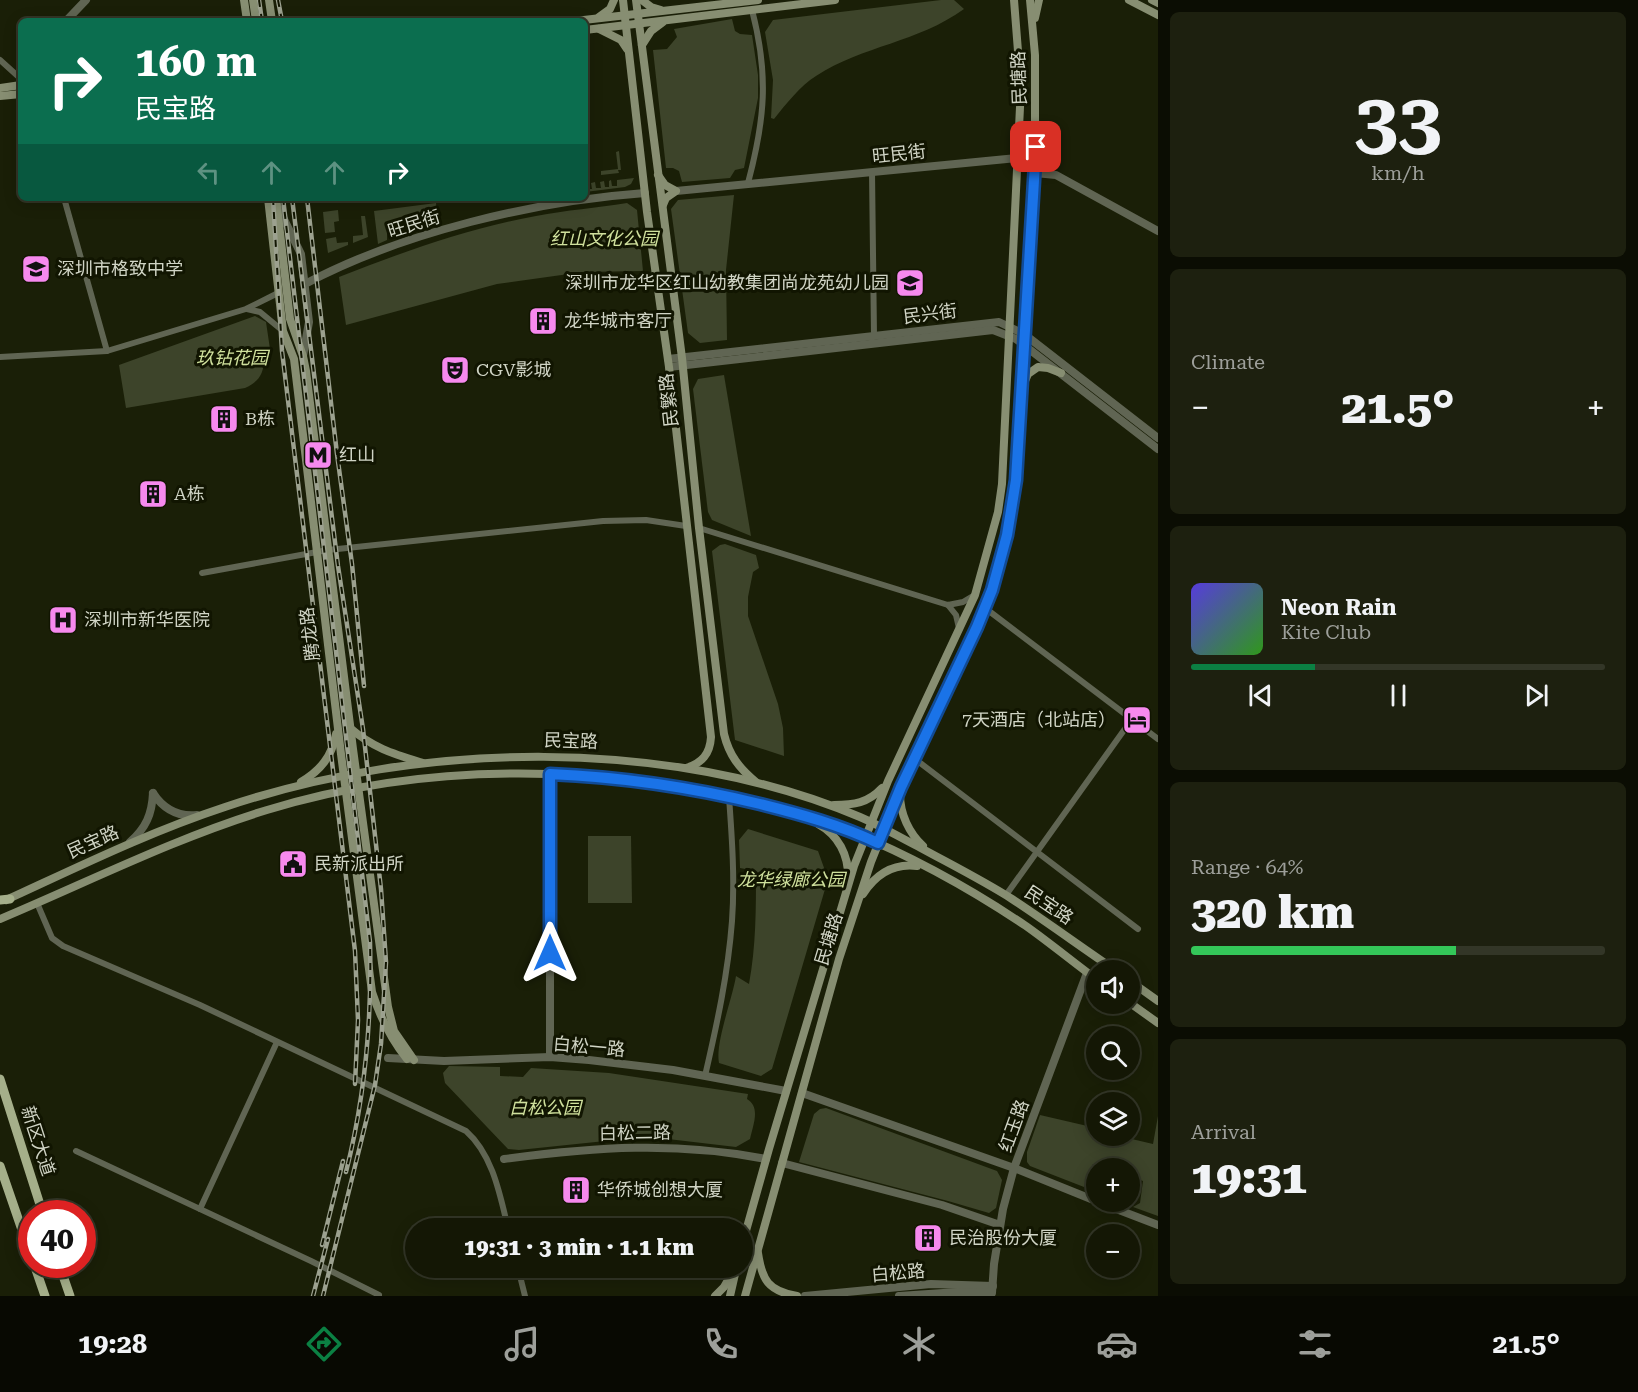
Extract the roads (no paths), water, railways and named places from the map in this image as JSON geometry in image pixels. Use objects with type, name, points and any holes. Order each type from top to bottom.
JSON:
[{"type":"main road","points":[[244,0],[247,18]]},
{"type":"main road","points":[[253,0],[256,18]]},
{"type":"main road","points":[[269,0],[272,18]]},
{"type":"main road","points":[[594,19],[606,12],[615,0]]},
{"type":"main road","name":"民繁路","points":[[622,0],[668,363],[711,737],[704,758],[686,768]]},
{"type":"main road","name":"民繁路","points":[[636,0],[682,362],[724,734],[735,762],[758,785]]},
{"type":"main road","points":[[642,0],[651,7],[664,11]]},
{"type":"main road","points":[[588,20],[758,0]]},
{"type":"main road","points":[[588,29],[835,0]]},
{"type":"main road","points":[[1008,0],[1016,14]]},
{"type":"main road","name":"民塘路","points":[[750,1218],[848,884],[864,837],[975,595],[998,512],[1002,484],[1020,107],[1014,0]]},
{"type":"main road","name":"民塘路","points":[[745,1296],[856,904],[901,787],[985,608],[998,571],[1013,508],[1035,173],[1036,130],[1030,0]]},
{"type":"main road","points":[[1033,27],[1039,0]]},
{"type":"main road","points":[[1129,0],[1158,15]]},
{"type":"main road","points":[[1152,0],[1158,3]]},
{"type":"main road","points":[[642,49],[651,31],[665,21]]},
{"type":"main road","points":[[596,28],[621,40],[628,51]]},
{"type":"main road","points":[[0,88],[18,82]]},
{"type":"main road","points":[[0,96],[18,94]]},
{"type":"main road","points":[[658,175],[665,185],[676,191],[666,198],[662,208]]},
{"type":"main road","name":"腾龙路","points":[[267,201],[283,331],[294,359],[372,992],[379,1015],[392,1040],[410,1059]]},
{"type":"main road","name":"腾龙路","points":[[277,201],[290,319],[303,356],[388,1007],[394,1030],[410,1059]]},
{"type":"main road","points":[[1021,392],[1028,374],[1034,368],[1045,367],[1061,373]]},
{"type":"main road","points":[[293,786],[313,775],[328,759],[337,721]]},
{"type":"main road","points":[[350,728],[365,742],[389,753],[426,764]]},
{"type":"main road","name":"民宝路","points":[[3,901],[122,847],[201,815],[293,786],[356,773],[426,764],[559,756],[686,768],[824,804],[884,828],[1006,895],[1100,960]]},
{"type":"main road","name":"民宝路","points":[[0,919],[231,821],[278,807],[346,791],[459,776],[550,774],[607,777],[656,783],[729,797],[802,815],[864,837],[925,867],[1005,913],[1086,972]]},
{"type":"main road","points":[[824,804],[863,803],[873,797],[888,781]]},
{"type":"main road","points":[[901,787],[902,812],[907,824],[918,842],[930,853]]},
{"type":"main road","points":[[802,815],[826,828],[838,841],[847,863],[848,884]]},
{"type":"main road","points":[[856,904],[875,878],[888,870],[909,865],[925,867]]},
{"type":"main road","points":[[1140,988],[1158,1001]]},
{"type":"main road","points":[[1140,1010],[1158,1023]]},
{"type":"main road","name":"新区大道","points":[[0,1079],[39,1200]]},
{"type":"main road","points":[[0,1166],[18,1218]]},
{"type":"main road","points":[[758,1247],[760,1270],[766,1282],[775,1290],[797,1296]]},
{"type":"main road","points":[[39,1278],[45,1296]]},
{"type":"main road","points":[[64,1278],[70,1296]]},
{"type":"main road","points":[[66,1278],[75,1296]]},
{"type":"main road","points":[[715,1296],[730,1278]]},
{"type":"main road","points":[[729,1296],[734,1278]]},
{"type":"street","points":[[69,18],[86,0]]},
{"type":"street","points":[[748,183],[759,132],[764,94],[762,61],[752,10]]},
{"type":"street","points":[[0,60],[18,78]]},
{"type":"street","name":"旺民街","points":[[676,191],[1017,158]]},
{"type":"street","points":[[872,172],[874,335]]},
{"type":"street","points":[[1035,173],[1056,175],[1158,231]]},
{"type":"street","name":"旺民街","points":[[588,201],[645,194]]},
{"type":"street","points":[[65,201],[107,351]]},
{"type":"street","points":[[277,201],[301,254],[308,332],[303,356]]},
{"type":"street","name":"旺民街","points":[[305,284],[328,271],[373,254],[460,226],[558,204],[584,201]]},
{"type":"street","points":[[0,357],[107,351],[246,309],[278,293]]},
{"type":"street","points":[[246,309],[260,312],[283,331]]},
{"type":"street","name":"民兴街","points":[[682,362],[874,335],[994,322],[1008,330],[1023,345],[1158,449]]},
{"type":"street","name":"民兴街","points":[[668,363],[984,330],[1008,330],[1024,334],[1158,438]]},
{"type":"street","points":[[202,573],[328,550],[603,521],[646,520],[686,526]]},
{"type":"street","points":[[699,528],[948,604],[963,602],[975,595]]},
{"type":"street","points":[[948,604],[956,615],[959,630]]},
{"type":"street","points":[[985,608],[1158,739]]},
{"type":"street","points":[[1006,895],[1132,719]]},
{"type":"street","points":[[915,759],[1138,929]]},
{"type":"street","points":[[550,774],[550,1057]]},
{"type":"street","points":[[122,847],[136,837],[147,822],[153,794],[172,812],[185,816],[201,815]]},
{"type":"street","points":[[705,1076],[725,986],[732,920],[729,797]]},
{"type":"street","points":[[37,903],[49,933],[57,942],[200,1005],[466,1131],[489,1164],[505,1218]]},
{"type":"street","name":"红玉路","points":[[992,1292],[1000,1225],[1014,1168],[1086,978]]},
{"type":"street","points":[[200,1209],[277,1042]]},
{"type":"street","name":"白松一路","points":[[388,1058],[550,1057],[673,1070],[786,1091]]},
{"type":"street","points":[[802,1093],[1014,1168],[1086,1197]]},
{"type":"street","name":"白松二路","points":[[504,1159],[601,1148],[650,1146],[708,1149],[766,1159]]},
{"type":"street","points":[[76,1151],[379,1295]]},
{"type":"street","points":[[782,1163],[942,1205],[1000,1225]]},
{"type":"street","points":[[1125,1212],[1158,1225]]},
{"type":"street","points":[[520,1278],[525,1296]]},
{"type":"street","name":"白松路","points":[[805,1296],[897,1293],[931,1284],[992,1292]]},
{"type":"railway","points":[[259,0],[262,18]]},
{"type":"railway","points":[[278,0],[281,18]]},
{"type":"railway","points":[[273,201],[282,351],[355,951],[358,1020],[355,1084]]},
{"type":"railway","points":[[283,201],[370,942],[370,1000],[366,1058],[353,1144],[346,1172]]},
{"type":"railway","points":[[292,201],[338,566],[363,729],[381,889],[386,962],[381,1044],[375,1085],[323,1296]]},
{"type":"railway","points":[[307,201],[352,564],[364,686]]},
{"type":"railway","points":[[322,1245],[343,1161]]},
{"type":"railway","points":[[313,1296],[328,1239]]},
{"type":"place","name":"深圳市格致中学","points":[[36,269]]},
{"type":"place","name":"深圳市龙华区红山幼教集团尚龙苑幼儿园","points":[[910,283]]},
{"type":"place","name":"龙华城市客厅","points":[[543,321]]},
{"type":"place","name":"CGV影城","points":[[455,370]]},
{"type":"place","name":"B栋","points":[[224,419]]},
{"type":"place","name":"红山","points":[[318,455]]},
{"type":"place","name":"A栋","points":[[153,494]]},
{"type":"place","name":"深圳市新华医院","points":[[63,620]]},
{"type":"place","name":"7天酒店（北站店）","points":[[1137,720]]},
{"type":"place","name":"民新派出所","points":[[293,864]]},
{"type":"place","name":"华侨城创想大厦","points":[[576,1190]]},
{"type":"place","name":"民治股份大厦","points":[[928,1238]]},
{"type":"park label","name":"红山文化公园","points":[[604,239]]},
{"type":"park label","name":"玖钻花园","points":[[232,358]]},
{"type":"park label","name":"龙华绿廊公园","points":[[791,880]]},
{"type":"park label","name":"白松公园","points":[[545,1108]]}]
